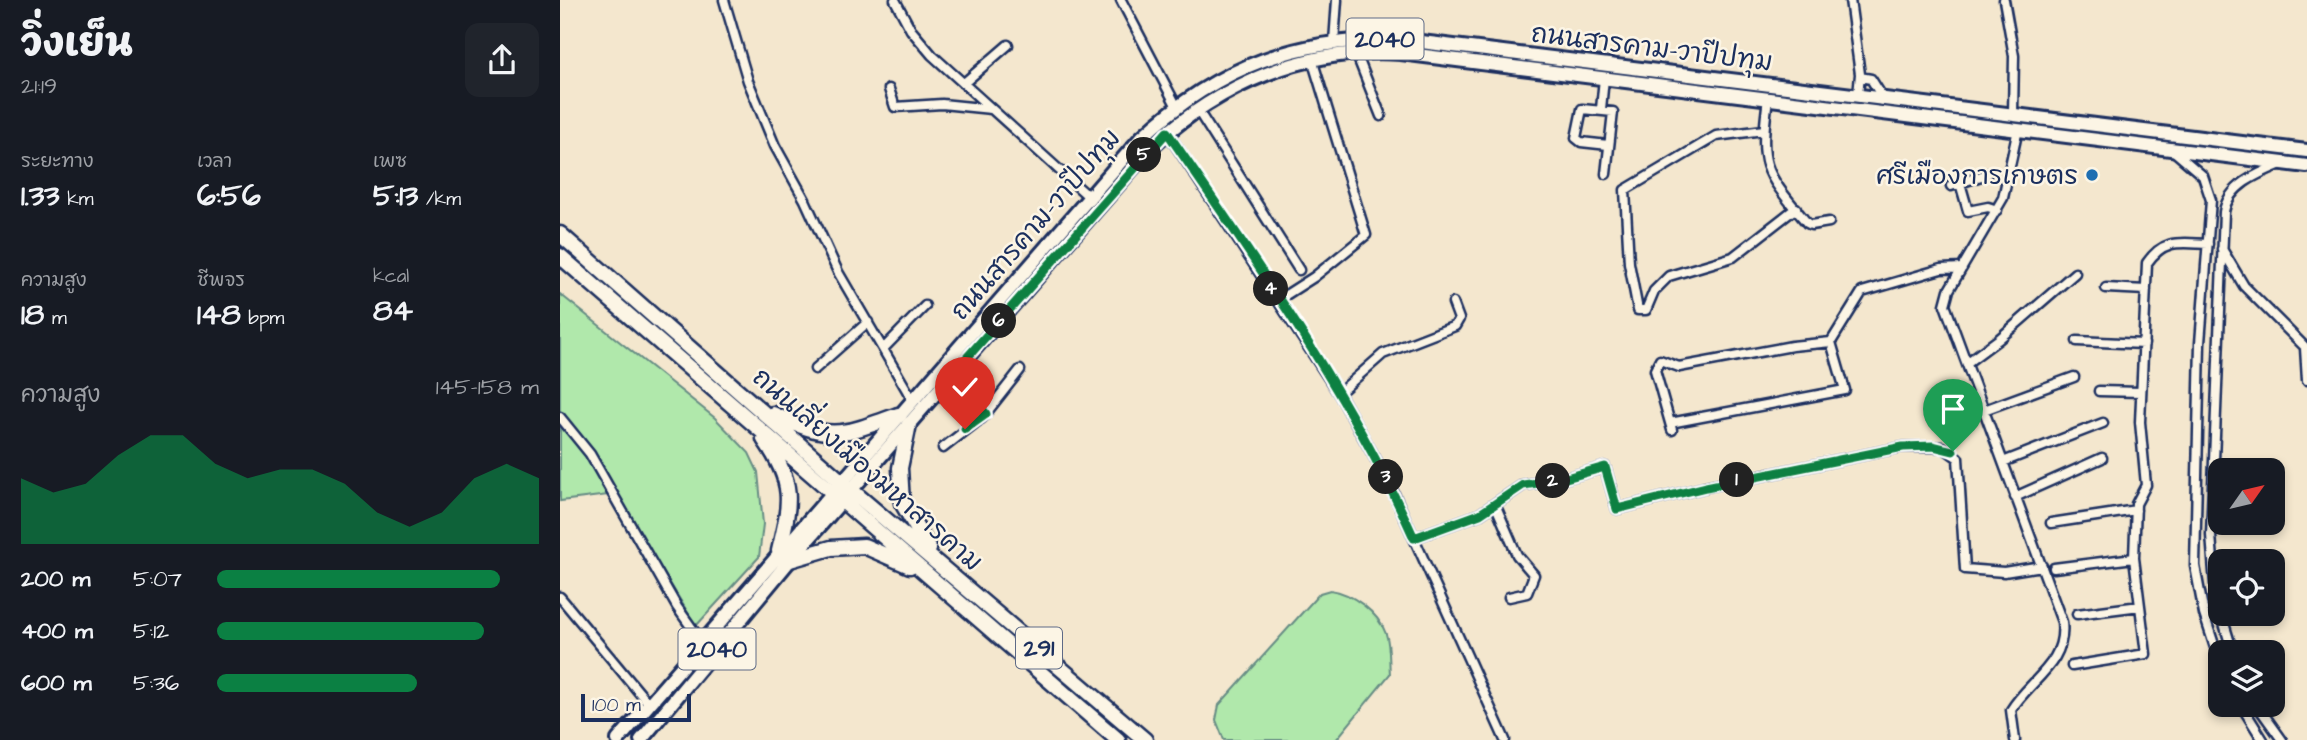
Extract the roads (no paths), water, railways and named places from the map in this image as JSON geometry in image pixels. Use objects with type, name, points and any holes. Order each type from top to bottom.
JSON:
[{"type":"highway","name":"ถนนเลี่ยงเมืองมหาสารคาม","points":[[560,234],[759,408],[924,572],[1118,740]]},
{"type":"highway","name":"ถนนเลี่ยงเมืองมหาสารคาม","points":[[560,256],[751,421],[841,491],[933,556],[1146,740]]},
{"type":"highway","points":[[759,408],[809,430],[846,434],[904,419],[900,468],[902,503],[933,556]]},
{"type":"highway","points":[[751,421],[782,466],[790,505],[785,556],[831,548],[864,546],[924,572]]},
{"type":"main road","name":"ถนนสารคาม-วาปีปทุม","points":[[904,419],[912,399],[1088,195],[1142,137],[1205,87],[1262,59],[1334,42],[1405,40],[2307,151]]},
{"type":"main road","name":"ถนนสารคาม-วาปีปทุม","points":[[642,738],[785,556],[841,491],[904,419],[941,387],[1167,132],[1197,109],[1235,86],[1312,58],[1356,53],[1401,53],[2307,166]]},
{"type":"main road","points":[[1665,86],[1667,72]]},
{"type":"main road","points":[[1044,247],[1055,256]]},
{"type":"main road","name":"ถนนสารคาม-วาปีปทุม","points":[[618,740],[701,641],[785,556]]},
{"type":"street","points":[[724,0],[748,81],[775,146],[805,200],[838,272],[912,399]]},
{"type":"street","points":[[895,0],[911,30],[991,109],[1088,195]]},
{"type":"street","points":[[1121,0],[1177,107]]},
{"type":"street","points":[[1334,42],[1337,0]]},
{"type":"street","points":[[1850,0],[1860,77],[1858,95]]},
{"type":"street","points":[[2004,0],[2014,56],[2016,115]]},
{"type":"street","points":[[964,83],[1008,45]]},
{"type":"street","points":[[1356,53],[1381,116]]},
{"type":"street","points":[[1278,300],[1314,277],[1366,234],[1312,58]]},
{"type":"street","points":[[1860,77],[1873,80],[1883,98]]},
{"type":"street","points":[[1601,109],[1604,78]]},
{"type":"street","points":[[890,89],[895,107],[942,104],[991,109]]},
{"type":"street","points":[[1768,98],[1764,163],[1811,225],[1829,222]]},
{"type":"street","points":[[1197,109],[1299,270]]},
{"type":"street","points":[[1606,174],[1613,112],[1601,109],[1580,110],[1575,136],[1581,142],[1608,145]]},
{"type":"street","points":[[2015,740],[2011,710],[2054,659],[2063,629],[1968,362],[1945,305],[1949,290],[2003,198],[2018,129]]},
{"type":"street","points":[[1764,130],[1716,136],[1625,190],[1629,264],[1638,310],[1646,310],[1654,291],[1669,276],[1733,257],[1796,208]]},
{"type":"street","points":[[1167,132],[1339,393],[1390,485],[1505,740]]},
{"type":"street","points":[[2168,148],[2196,168],[2209,187],[2211,200],[2200,343],[2195,566],[2204,614],[2212,640]]},
{"type":"street","points":[[2229,640],[2216,597],[2211,545],[2211,467],[2225,204],[2229,197],[2256,175],[2284,163]]},
{"type":"street","points":[[1951,186],[1987,174]]},
{"type":"street","points":[[1960,183],[1968,211],[1988,207],[1997,210]]},
{"type":"street","points":[[2072,666],[2146,654],[2134,558],[2136,510],[2146,485],[2140,422],[2147,263],[2157,248],[2175,243],[2208,244]]},
{"type":"street","points":[[2222,249],[2244,286],[2306,348],[2307,380]]},
{"type":"street","points":[[1831,342],[1792,346],[1679,367],[1660,360],[1655,370],[1671,426],[1845,390],[1831,342],[1862,292],[1941,269],[1962,268]]},
{"type":"street","points":[[1968,362],[1999,340],[2075,272]]},
{"type":"street","points":[[2106,288],[2146,290]]},
{"type":"street","points":[[1339,393],[1383,354],[1455,326],[1459,319],[1453,303]]},
{"type":"street","points":[[883,349],[925,306]]},
{"type":"street","points":[[815,369],[868,322]]},
{"type":"street","points":[[2077,341],[2144,344]]},
{"type":"street","points":[[956,370],[983,416]]},
{"type":"street","points":[[943,448],[983,416],[1020,370]]},
{"type":"street","points":[[1984,410],[2074,377]]},
{"type":"street","points":[[941,387],[983,416]]},
{"type":"street","points":[[2099,391],[2141,392]]},
{"type":"street","points":[[560,417],[590,454],[677,607],[701,641]]},
{"type":"street","points":[[2003,462],[2103,423]]},
{"type":"street","points":[[1414,538],[1480,514],[1523,485],[1559,480],[1605,467],[1617,509],[1819,463],[1903,447],[1933,446],[1948,448],[1958,458],[1965,569],[2004,572],[2042,566]]},
{"type":"street","points":[[2015,497],[2102,458]]},
{"type":"street","points":[[1495,504],[1517,555],[1534,575],[1527,593],[1509,597]]},
{"type":"street","points":[[2051,523],[2136,510]]},
{"type":"street","points":[[2054,568],[2134,558]]},
{"type":"street","points":[[560,597],[648,703]]},
{"type":"street","points":[[2077,614],[2140,606]]},
{"type":"street","points":[[2249,717],[2263,740]]},
{"type":"street","points":[[2266,717],[2282,740]]},
{"type":"place","name":"ศรีเมืองการเกษตร","points":[[2092,175]]}]
